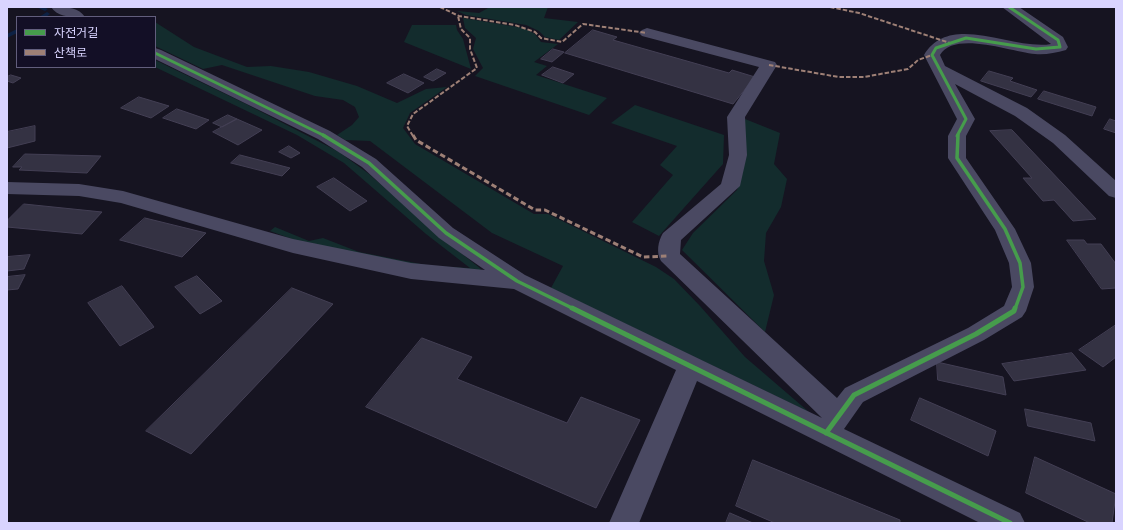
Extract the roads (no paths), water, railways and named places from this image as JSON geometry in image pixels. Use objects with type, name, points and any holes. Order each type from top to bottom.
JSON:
[{"type":"street","points":[[58,7],[76,16]]},
{"type":"street","points":[[832,425],[854,395],[976,334],[1014,311],[1023,287],[1020,263],[1005,230],[957,158],[957,136],[966,119],[956,97],[938,68],[932,55],[936,48],[964,38],[980,39],[1030,50],[1048,51],[1060,47],[1058,40],[1009,7]]},
{"type":"street","points":[[647,33],[769,65],[736,117],[738,155],[730,186],[670,238],[668,256],[832,425]]},
{"type":"street","points":[[156,53],[324,136],[369,164],[446,233],[517,281],[690,367],[832,425],[1010,523]]},
{"type":"street","points":[[938,68],[1021,112],[1059,139],[1116,192]]},
{"type":"street","points":[[7,188],[79,190],[123,197],[293,246],[411,271],[517,281]]},
{"type":"street","points":[[624,523],[690,367]]},
{"type":"waterway","points":[[39,7],[45,9]]},
{"type":"waterway","points":[[7,36],[16,32]]}]
